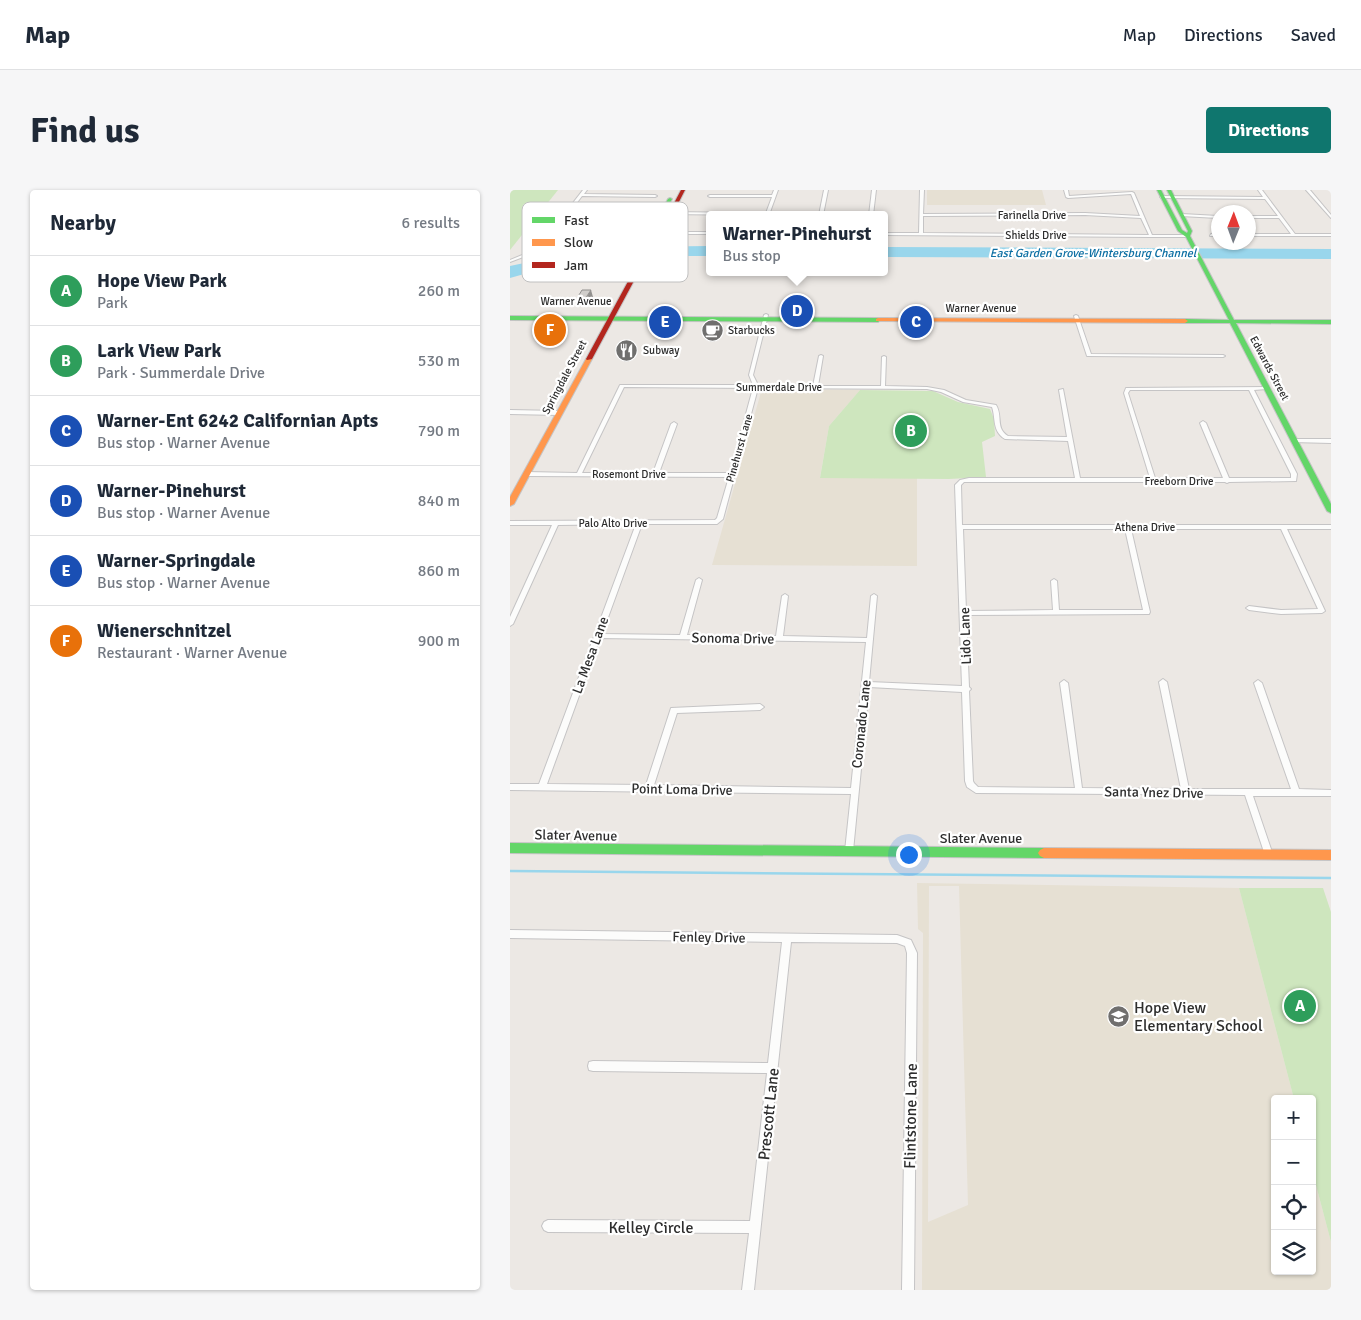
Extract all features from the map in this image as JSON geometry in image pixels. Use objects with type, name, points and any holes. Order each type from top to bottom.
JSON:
[{"type":"main road","name":"Springdale Street","points":[[671,202],[675,190]]},
{"type":"main road","name":"Springdale Street","points":[[675,202],[683,190]]},
{"type":"main road","name":"Edwards Street","points":[[1166,194],[1182,215],[1190,231],[1188,236]]},
{"type":"main road","name":"Edwards Street","points":[[1166,194],[1180,230],[1188,236],[1331,511]]},
{"type":"main road","name":"Springdale Street","points":[[510,504],[630,282]]},
{"type":"main road","name":"Warner Avenue","points":[[510,313],[679,319],[766,317],[1230,319],[1331,317]]},
{"type":"main road","name":"Warner Avenue","points":[[510,318],[721,314],[766,317]]},
{"type":"main road","points":[[679,319],[682,316],[721,314]]},
{"type":"main road","name":"Warner Avenue","points":[[1230,319],[1331,322]]},
{"type":"main road","name":"Slater Avenue","points":[[510,848],[1331,855]]},
{"type":"street","points":[[576,202],[584,190]]},
{"type":"street","points":[[768,211],[776,190]]},
{"type":"street","points":[[822,211],[826,190]]},
{"type":"street","points":[[871,211],[874,190]]},
{"type":"street","points":[[922,190],[922,234]]},
{"type":"street","points":[[1066,190],[1068,197],[1132,193],[1151,236]]},
{"type":"street","points":[[1260,190],[1294,235]]},
{"type":"street","points":[[1308,190],[1331,217]]},
{"type":"street","points":[[1166,194],[1266,198]]},
{"type":"street","points":[[581,195],[656,196]]},
{"type":"street","points":[[710,196],[774,196]]},
{"type":"street","points":[[688,213],[706,213]]},
{"type":"street","name":"Farinella Drive","points":[[922,215],[1085,214],[1142,218]]},
{"type":"street","points":[[1182,215],[1211,217]]},
{"type":"street","points":[[1256,217],[1280,217]]},
{"type":"street","points":[[688,233],[706,234]]},
{"type":"street","name":"Shields Drive","points":[[888,234],[1188,236]]},
{"type":"street","points":[[1256,235],[1331,235]]},
{"type":"street","points":[[510,261],[522,256]]},
{"type":"street","name":"Pinehurst Lane","points":[[717,522],[720,519],[756,387],[751,375],[766,317]]},
{"type":"street","points":[[1077,319],[1089,355],[1223,356]]},
{"type":"street","points":[[815,387],[821,356]]},
{"type":"street","points":[[882,387],[884,357]]},
{"type":"street","name":"Summerdale Drive","points":[[579,474],[622,386],[918,387],[936,390],[965,401],[994,406],[998,430],[1003,436],[1014,439],[1070,439]]},
{"type":"street","name":"Freeborn Drive","points":[[962,481],[1294,480],[1295,477],[1251,388]]},
{"type":"street","points":[[1153,480],[1126,393],[1128,389],[1267,388]]},
{"type":"street","points":[[1061,390],[1078,480]]},
{"type":"street","points":[[510,413],[559,413]]},
{"type":"street","points":[[1203,423],[1227,481]]},
{"type":"street","points":[[655,475],[674,424]]},
{"type":"street","points":[[1294,441],[1331,441]]},
{"type":"street","name":"Rosemont Drive","points":[[526,474],[732,475]]},
{"type":"street","name":"Lido Lane","points":[[962,481],[958,488],[969,777],[970,785],[976,790]]},
{"type":"street","name":"Palo Alto Drive","points":[[510,523],[717,522]]},
{"type":"street","points":[[510,624],[556,523]]},
{"type":"street","name":"La Mesa Lane","points":[[542,788],[639,523]]},
{"type":"street","name":"Athena Drive","points":[[960,527],[1331,527]]},
{"type":"street","points":[[964,612],[1147,612],[1128,527]]},
{"type":"street","points":[[1249,608],[1281,612],[1322,611],[1283,527]]},
{"type":"street","points":[[683,637],[700,580]]},
{"type":"street","points":[[1054,581],[1056,612]]},
{"type":"street","points":[[778,638],[785,596]]},
{"type":"street","name":"Coronado Lane","points":[[849,851],[874,596]]},
{"type":"street","name":"Sonoma Drive","points":[[597,636],[869,640]]},
{"type":"street","points":[[1163,682],[1186,792]]},
{"type":"street","points":[[1064,683],[1079,791]]},
{"type":"street","points":[[1258,683],[1296,793]]},
{"type":"street","points":[[865,684],[967,689]]},
{"type":"street","points":[[649,789],[674,710],[760,707]]},
{"type":"street","name":"Point Loma Drive","points":[[510,787],[854,791]]},
{"type":"street","name":"Santa Ynez Drive","points":[[976,790],[1248,794],[1331,793]]},
{"type":"street","points":[[1248,794],[1269,855]]},
{"type":"street","name":"Fenley Drive","points":[[510,934],[897,939],[908,943]]},
{"type":"street","name":"Prescott Lane","points":[[748,1290],[787,938]]},
{"type":"street","name":"Flintstone Lane","points":[[908,943],[912,953],[908,1290]]},
{"type":"street","points":[[593,1066],[773,1068]]},
{"type":"street","name":"Kelley Circle","points":[[548,1226],[755,1227]]},
{"type":"shaded area","points":[[927,190],[1042,190],[1046,205],[927,205]]},
{"type":"shaded area","points":[[768,389],[860,390],[829,426],[820,477],[917,478],[917,566],[712,565],[761,392]]},
{"type":"shaded area","name":"Hope View Elementary School","points":[[917,883],[1239,888],[1293,1095],[1271,1095],[1271,1275],[1316,1275],[1316,1185],[1331,1242],[1331,1290],[922,1290],[923,933],[918,929]],"holes":[[[929,886],[959,886],[968,1205],[928,1222]]]},
{"type":"green space","points":[[510,190],[558,190],[548,202],[522,202],[522,235],[510,250]]},
{"type":"green space","points":[[860,390],[933,391],[958,402],[990,409],[994,419],[995,436],[982,442],[986,477],[949,479],[820,478],[829,426]]},
{"type":"green space","points":[[1239,888],[1323,888],[1331,912],[1331,1242],[1316,1185],[1316,1095],[1293,1095]]},
{"type":"water","points":[[688,246],[706,246],[706,256],[688,256]]},
{"type":"water","name":"East Garden Grove-Wintersburg Channel","points":[[888,247],[1211,248],[1211,250],[1331,249],[1331,259],[888,257]]},
{"type":"water","points":[[522,263],[522,275],[510,278],[510,266]]},
{"type":"building","points":[[582,290],[591,290],[585,299],[579,295]]},
{"type":"waterway","points":[[510,871],[1331,878]]},
{"type":"traffic: fast","points":[[1159,190],[1180,231],[1188,236],[1331,511]]},
{"type":"traffic: fast","points":[[1169,190],[1190,231],[1188,236]]},
{"type":"traffic: fast","points":[[510,318],[878,320]]},
{"type":"traffic: fast","points":[[1185,321],[1331,322]]},
{"type":"traffic: fast","points":[[510,848],[1044,853]]},
{"type":"traffic: slow","points":[[878,320],[1185,321]]},
{"type":"traffic: slow","points":[[510,504],[589,359]]},
{"type":"traffic: slow","points":[[1044,853],[1331,855]]},
{"type":"traffic: jam","points":[[677,202],[683,190]]},
{"type":"traffic: jam","points":[[589,359],[631,282]]},
{"type":"place","name":"Warner-Pinehurst","points":[[797,311]]},
{"type":"place","name":"Warner-Springdale","points":[[665,322]]},
{"type":"place","name":"Warner-Ent 6242 Californian Apts","points":[[916,322]]},
{"type":"place","name":"Wienerschnitzel","points":[[550,330]]},
{"type":"place","name":"Starbucks","points":[[712,330]]},
{"type":"place","name":"Subway","points":[[627,350]]},
{"type":"place","name":"Lark View Park","points":[[911,431]]},
{"type":"place","name":"Hope View Park","points":[[1300,1006]]},
{"type":"place","name":"Hope View Elementary School","points":[[1118,1016]]}]
